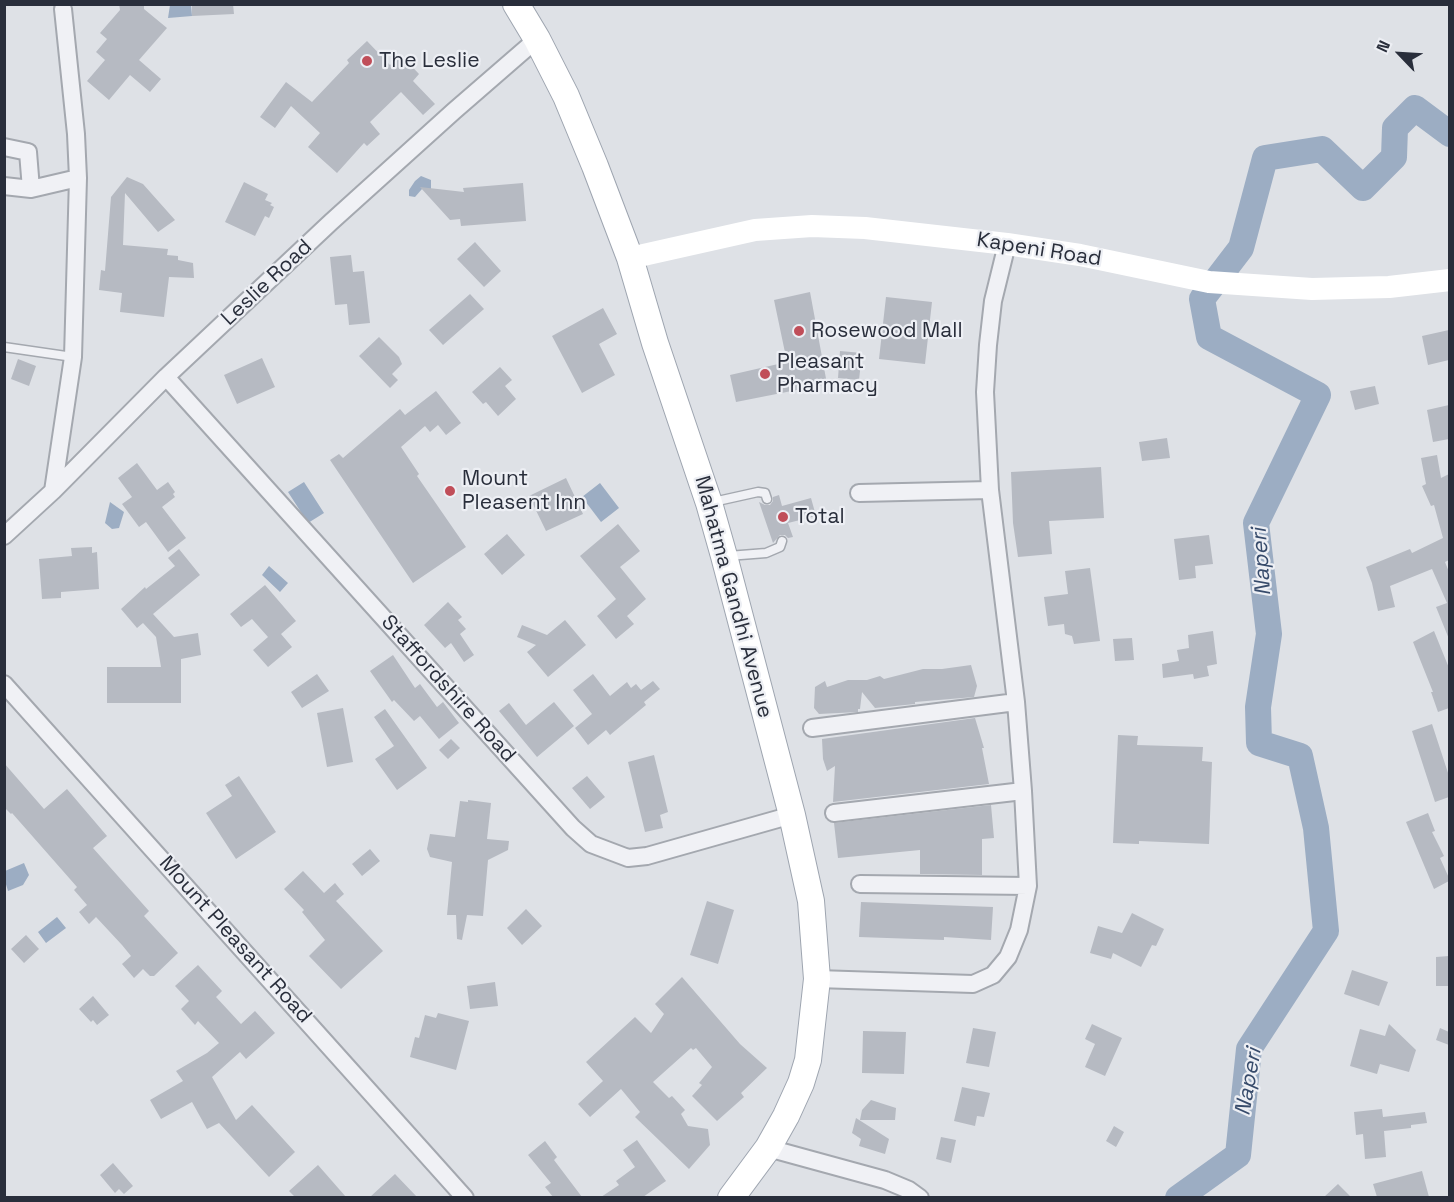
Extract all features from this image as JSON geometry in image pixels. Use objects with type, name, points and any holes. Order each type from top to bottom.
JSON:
[{"type":"main road","name":"Mahatma Gandhi Avenue","points":[[516,4],[566,96],[596,166],[630,258],[724,556],[792,815],[811,901],[817,979],[808,1060],[796,1094],[768,1148],[732,1197]]},
{"type":"main road","name":"Kapeni Road","points":[[630,258],[754,230],[812,226],[865,228],[1007,244],[1080,255],[1209,282],[1323,289],[1389,287],[1449,280]]},
{"type":"street","points":[[53,491],[73,357],[78,178],[63,9]]},
{"type":"street","name":"Leslie Road","points":[[4,536],[53,491],[166,377],[331,222],[537,39]]},
{"type":"street","points":[[4,147],[28,152],[31,189]]},
{"type":"street","points":[[4,186],[31,189],[78,178]]},
{"type":"street","points":[[817,979],[973,984],[993,975],[1008,957],[1019,930],[1028,886],[1023,792],[1016,702],[990,490],[985,392],[993,301],[1007,244]]},
{"type":"street","name":"Staffordshire Road","points":[[166,377],[573,828],[591,844],[628,858],[647,856],[792,815]]},
{"type":"street","points":[[859,493],[990,490]]},
{"type":"street","name":"Mount Pleasant Road","points":[[4,684],[465,1197]]},
{"type":"street","points":[[812,728],[1016,702]]},
{"type":"street","points":[[834,813],[1023,792]]},
{"type":"street","points":[[860,884],[1028,886]]},
{"type":"street","points":[[768,1148],[885,1180],[920,1197]]},
{"type":"lane","points":[[4,347],[73,357]]},
{"type":"lane","points":[[709,503],[758,492],[765,493],[767,499]]},
{"type":"lane","points":[[724,556],[766,554],[780,547],[782,541]]},
{"type":"water","points":[[170,5],[191,5],[192,16],[168,18]]},
{"type":"water","points":[[421,176],[431,180],[431,189],[422,189],[415,197],[409,196],[409,190]]},
{"type":"water","points":[[304,482],[324,513],[308,523],[288,492]]},
{"type":"water","points":[[600,483],[619,508],[601,522],[582,497]]},
{"type":"water","points":[[110,502],[124,512],[119,528],[112,529],[105,523]]},
{"type":"water","points":[[269,566],[288,583],[280,592],[262,575]]},
{"type":"water","points":[[24,863],[29,875],[23,885],[8,891],[5,871]]},
{"type":"water","points":[[57,917],[66,928],[46,943],[38,932]]},
{"type":"building","points":[[119,4],[144,4],[144,9],[167,28],[139,60],[161,79],[150,92],[130,75],[109,100],[87,81],[105,60],[96,52],[107,39],[100,33],[120,10]]},
{"type":"building","points":[[192,4],[233,4],[234,14],[192,16]]},
{"type":"building","points":[[367,41],[390,65],[401,55],[419,74],[413,81],[435,104],[423,115],[401,92],[370,122],[380,134],[367,146],[364,143],[337,173],[308,147],[320,133],[291,106],[275,128],[260,117],[286,82],[312,102],[349,63],[347,60]]},
{"type":"building","points":[[127,177],[143,184],[175,220],[158,232],[125,193],[123,245],[168,249],[167,255],[178,256],[178,260],[193,263],[194,278],[169,277],[164,317],[120,312],[122,293],[99,290],[101,270],[105,271],[111,197]]},
{"type":"building","points":[[244,182],[268,194],[265,200],[272,203],[270,205],[274,207],[269,218],[265,216],[255,236],[225,222]]},
{"type":"building","points":[[523,183],[526,221],[461,226],[460,219],[450,220],[420,187],[464,192],[463,188]]},
{"type":"building","points":[[475,242],[501,271],[484,287],[457,259]]},
{"type":"building","points":[[351,255],[353,272],[364,271],[370,323],[349,325],[347,304],[335,305],[330,257]]},
{"type":"building","name":"Rosewood Mall","points":[[810,292],[827,384],[736,402],[730,375],[787,362],[774,300]]},
{"type":"building","points":[[470,294],[484,309],[443,345],[429,330]]},
{"type":"building","points":[[886,297],[932,302],[925,364],[879,359]]},
{"type":"building","points":[[603,308],[617,334],[599,344],[615,375],[582,393],[552,336]]},
{"type":"building","points":[[1449,330],[1449,360],[1428,365],[1422,336]]},
{"type":"building","points":[[379,337],[399,357],[402,364],[392,374],[398,380],[390,388],[359,356]]},
{"type":"building","points":[[840,351],[862,353],[859,380],[838,378]]},
{"type":"building","points":[[262,358],[275,387],[237,404],[224,375]]},
{"type":"building","points":[[18,359],[36,366],[29,386],[11,379]]},
{"type":"building","points":[[500,367],[512,380],[505,386],[516,399],[498,416],[486,402],[483,404],[472,392]]},
{"type":"building","points":[[1375,386],[1379,404],[1355,410],[1350,391]]},
{"type":"building","points":[[436,391],[461,423],[446,435],[438,425],[430,432],[425,426],[401,447],[419,474],[417,476],[466,547],[413,583],[330,460],[339,454],[343,458],[400,409],[405,415]]},
{"type":"building","points":[[1449,405],[1449,439],[1433,442],[1427,410]]},
{"type":"building","points":[[1167,438],[1170,458],[1142,461],[1139,442]]},
{"type":"building","points":[[1437,455],[1441,478],[1449,474],[1449,560],[1445,562],[1449,572],[1449,639],[1436,607],[1447,603],[1432,569],[1390,586],[1395,607],[1378,611],[1366,567],[1410,549],[1412,553],[1443,538],[1434,505],[1431,506],[1422,486],[1426,484],[1421,458]]},
{"type":"building","points":[[137,463],[157,490],[168,482],[175,492],[173,494],[175,497],[162,507],[186,538],[168,552],[146,522],[139,527],[122,504],[132,497],[118,478]]},
{"type":"building","points":[[1101,467],[1104,518],[1049,521],[1052,554],[1018,557],[1013,523],[1011,472]]},
{"type":"building","points":[[566,478],[583,514],[546,531],[529,496]]},
{"type":"building","points":[[779,495],[782,506],[811,498],[816,516],[788,523],[793,537],[780,535],[773,543],[759,502],[770,505],[773,497]]},
{"type":"building","points":[[618,524],[640,551],[620,567],[646,599],[627,616],[634,624],[616,639],[597,616],[616,599],[580,556]]},
{"type":"building","points":[[507,534],[525,555],[502,575],[484,554]]},
{"type":"building","points":[[1209,535],[1213,564],[1195,566],[1196,578],[1179,580],[1174,539]]},
{"type":"building","points":[[92,547],[92,553],[97,552],[99,589],[61,592],[61,598],[42,599],[39,559],[72,556],[71,548]]},
{"type":"building","points":[[179,549],[200,575],[153,614],[174,637],[198,633],[201,655],[181,659],[181,703],[107,703],[107,667],[161,667],[156,637],[143,623],[137,628],[121,609],[145,587],[146,589],[175,566],[168,558]]},
{"type":"building","points":[[1090,568],[1100,641],[1074,644],[1072,636],[1065,634],[1064,624],[1048,626],[1044,597],[1068,594],[1065,571]]},
{"type":"building","points":[[265,585],[296,621],[281,634],[292,647],[268,667],[253,650],[268,637],[252,619],[241,627],[230,614]]},
{"type":"building","points":[[448,602],[462,617],[458,620],[466,629],[460,634],[474,655],[464,662],[451,643],[445,648],[424,625]]},
{"type":"building","points":[[565,620],[586,645],[548,677],[527,652],[536,645],[517,637],[522,625],[547,635]]},
{"type":"building","points":[[1213,631],[1217,664],[1207,666],[1209,676],[1194,679],[1193,674],[1163,678],[1162,664],[1179,661],[1177,650],[1189,648],[1188,635]]},
{"type":"building","points":[[1434,631],[1449,668],[1449,708],[1438,712],[1431,692],[1433,692],[1413,642]]},
{"type":"building","points":[[1132,638],[1134,660],[1115,661],[1113,639]]},
{"type":"building","points":[[393,655],[415,688],[420,684],[437,707],[443,702],[459,723],[439,739],[420,716],[414,721],[394,700],[392,702],[370,671]]},
{"type":"building","points":[[971,665],[977,686],[974,697],[875,708],[862,692],[858,712],[819,714],[814,708],[815,687],[825,681],[827,687],[848,680],[867,680],[880,676],[884,679],[923,669]]},
{"type":"building","points":[[317,674],[329,691],[302,708],[291,692]]},
{"type":"building","points":[[593,674],[610,696],[627,682],[631,688],[636,684],[641,690],[653,681],[660,689],[644,702],[646,705],[610,735],[606,730],[588,745],[575,728],[592,714],[573,690]]},
{"type":"building","points":[[554,702],[574,726],[537,757],[499,711],[509,703],[526,725]]},
{"type":"building","points":[[343,708],[353,762],[327,767],[317,713]]},
{"type":"building","points":[[385,709],[427,768],[397,790],[375,759],[394,746],[374,717]]},
{"type":"building","points":[[975,718],[984,748],[982,748],[989,784],[833,802],[835,766],[827,771],[823,759],[822,739]]},
{"type":"building","points":[[1432,724],[1449,776],[1449,797],[1435,802],[1412,731]]},
{"type":"building","points":[[1118,735],[1138,736],[1137,745],[1203,747],[1202,761],[1212,762],[1209,844],[1139,841],[1139,844],[1113,843]]},
{"type":"building","points":[[451,739],[460,748],[448,759],[439,750]]},
{"type":"building","points":[[654,755],[668,812],[660,815],[663,828],[645,832],[628,762]]},
{"type":"building","points":[[4,763],[44,809],[67,789],[107,836],[93,848],[149,911],[144,916],[178,953],[154,976],[150,976],[143,969],[134,978],[122,964],[131,956],[96,917],[89,924],[79,912],[87,905],[74,890],[77,887],[12,813],[4,807]]},
{"type":"building","points":[[239,776],[276,832],[236,859],[206,813],[232,796],[225,785]]},
{"type":"building","points":[[587,776],[605,797],[590,809],[572,788]]},
{"type":"building","points":[[468,800],[491,803],[487,839],[509,841],[508,850],[488,860],[483,916],[467,915],[462,940],[457,939],[456,915],[447,915],[452,862],[430,857],[427,849],[430,834],[455,837],[460,801],[468,802]]},
{"type":"building","points":[[991,805],[994,838],[982,839],[982,875],[920,874],[920,850],[838,858],[834,823]]},
{"type":"building","points":[[1428,813],[1435,831],[1432,832],[1444,856],[1440,858],[1449,878],[1449,881],[1434,889],[1406,822]]},
{"type":"building","points":[[370,849],[380,861],[362,876],[352,864]]},
{"type":"building","points":[[303,871],[324,893],[335,883],[344,894],[336,901],[383,951],[341,989],[309,956],[325,940],[302,912],[304,910],[284,889]]},
{"type":"building","points":[[707,901],[734,910],[718,964],[690,955]]},
{"type":"building","points":[[861,902],[993,907],[991,940],[944,937],[944,940],[859,937]]},
{"type":"building","points":[[526,909],[542,926],[522,945],[507,928]]},
{"type":"building","points":[[1132,913],[1164,929],[1156,946],[1152,945],[1141,967],[1113,953],[1111,959],[1090,953],[1098,926],[1122,933]]},
{"type":"building","points":[[26,935],[39,949],[24,963],[11,949]]},
{"type":"building","points":[[1449,956],[1449,986],[1436,986],[1436,957]]},
{"type":"building","points":[[198,965],[222,991],[216,997],[241,1024],[255,1011],[275,1033],[246,1059],[240,1052],[212,1077],[236,1120],[252,1105],[295,1152],[269,1177],[219,1123],[207,1129],[192,1102],[161,1119],[150,1100],[183,1081],[176,1071],[207,1053],[219,1043],[198,1021],[195,1025],[181,1009],[189,1001],[175,986]]},
{"type":"building","points":[[1352,970],[1388,982],[1379,1006],[1344,994]]},
{"type":"building","points":[[682,977],[740,1044],[767,1068],[741,1093],[744,1097],[717,1121],[692,1096],[702,1085],[699,1083],[712,1067],[696,1048],[693,1050],[691,1048],[653,1082],[669,1098],[672,1096],[685,1110],[681,1114],[688,1126],[708,1129],[710,1145],[689,1169],[635,1117],[640,1112],[621,1089],[590,1117],[578,1104],[603,1081],[586,1062],[635,1017],[651,1033],[664,1014],[655,1004]]},
{"type":"building","points":[[495,982],[498,1006],[470,1009],[467,986]]},
{"type":"building","points":[[93,996],[109,1015],[97,1025],[79,1009]]},
{"type":"building","points":[[438,1013],[469,1021],[456,1070],[410,1057],[415,1037],[419,1038],[425,1015],[436,1018]]},
{"type":"building","points":[[1092,1024],[1122,1038],[1105,1076],[1085,1067],[1095,1044],[1085,1039]]},
{"type":"building","points":[[1389,1024],[1416,1050],[1409,1072],[1380,1064],[1377,1074],[1350,1066],[1360,1029],[1385,1036]]},
{"type":"building","points":[[973,1028],[996,1032],[989,1067],[966,1063]]},
{"type":"building","points":[[1440,1028],[1449,1032],[1449,1045],[1436,1040]]},
{"type":"building","points":[[863,1031],[906,1032],[904,1074],[862,1073]]},
{"type":"building","points":[[962,1087],[990,1093],[984,1117],[977,1116],[975,1126],[954,1121]]},
{"type":"building","points":[[871,1100],[896,1108],[895,1120],[860,1120],[862,1110]]},
{"type":"building","points":[[1382,1109],[1383,1117],[1425,1112],[1427,1123],[1411,1125],[1411,1128],[1384,1131],[1386,1157],[1365,1159],[1363,1134],[1356,1135],[1354,1112]]},
{"type":"building","points":[[856,1118],[889,1139],[885,1154],[859,1146],[861,1139],[852,1133]]},
{"type":"building","points":[[1114,1126],[1124,1132],[1116,1147],[1106,1141]]},
{"type":"building","points":[[941,1137],[956,1140],[951,1163],[936,1159]]},
{"type":"building","points":[[637,1140],[666,1181],[643,1197],[601,1197],[619,1185],[616,1181],[635,1167],[623,1150]]},
{"type":"building","points":[[545,1141],[557,1157],[554,1160],[582,1197],[553,1197],[545,1187],[551,1183],[528,1155]]},
{"type":"building","points":[[113,1163],[133,1186],[124,1194],[119,1189],[115,1193],[100,1175]]},
{"type":"building","points":[[318,1165],[346,1197],[295,1197],[289,1191]]},
{"type":"building","points":[[1422,1171],[1429,1197],[1377,1197],[1373,1184]]},
{"type":"building","points":[[395,1174],[417,1197],[370,1197]]},
{"type":"building","points":[[1338,1184],[1351,1197],[1324,1197]]},
{"type":"waterway","name":"Naperi","points":[[1178,1198],[1238,1155],[1249,1049],[1326,931],[1316,828],[1300,756],[1259,743],[1258,707],[1269,634],[1256,523],[1318,395],[1209,337],[1202,299],[1241,248],[1265,158],[1322,149],[1363,188],[1394,157],[1395,128],[1415,108],[1450,134]]},
{"type":"place","name":"The Leslie","points":[[367,61]]},
{"type":"place","name":"Rosewood Mall","points":[[799,331]]},
{"type":"place","name":"Pleasant Pharmacy","points":[[765,374]]},
{"type":"place","name":"Mount Pleasent Inn","points":[[450,491]]},
{"type":"place","name":"Total","points":[[783,517]]}]
